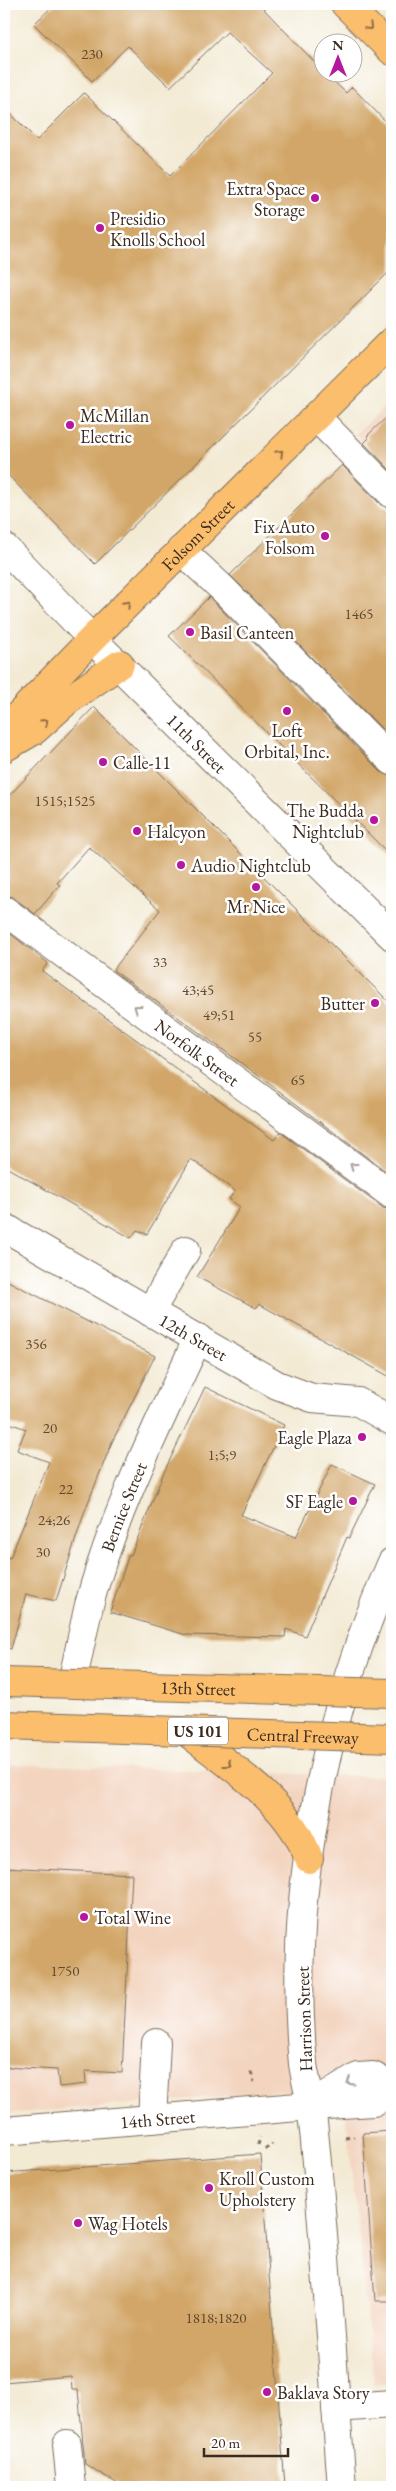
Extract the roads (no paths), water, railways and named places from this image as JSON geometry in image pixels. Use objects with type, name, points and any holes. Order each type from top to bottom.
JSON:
[{"type":"main road","points":[[345,4],[392,51]]},
{"type":"main road","name":"Folsom Street","points":[[4,730],[92,639],[316,417],[380,363],[392,341]]},
{"type":"main road","points":[[4,748],[35,730],[67,701],[120,664]]},
{"type":"main road","points":[[4,1682],[392,1693]]},
{"type":"main road","name":"13th Street","points":[[4,1682],[392,1693]]},
{"type":"main road","name":"Central Freeway","points":[[4,1725],[392,1738]]},
{"type":"main road","points":[[4,1729],[392,1742]]},
{"type":"main road","points":[[189,1734],[245,1778],[278,1809],[302,1840],[309,1859]]},
{"type":"street","points":[[316,417],[392,494]]},
{"type":"street","name":"11th Street","points":[[4,547],[92,639],[386,919]]},
{"type":"street","points":[[182,550],[219,584],[392,760]]},
{"type":"street","name":"Norfolk Street","points":[[4,910],[392,1195]]},
{"type":"street","name":"12th Street","points":[[4,1227],[277,1385],[302,1395],[358,1402],[392,1421]]},
{"type":"street","points":[[150,1312],[186,1250]]},
{"type":"street","name":"Bernice Street","points":[[72,1683],[90,1604],[111,1542],[156,1428],[198,1338]]},
{"type":"street","name":"Harrison Street","points":[[342,2487],[311,2106],[303,2065],[301,1976],[303,1916],[317,1803],[329,1740],[358,1646],[392,1562]]},
{"type":"street","points":[[152,2119],[156,2042]]},
{"type":"street","points":[[311,2106],[358,2077],[373,2076],[392,2087]]},
{"type":"street","name":"14th Street","points":[[4,2132],[373,2102],[392,2092]]},
{"type":"street","points":[[336,2408],[392,2404]]},
{"type":"street","points":[[67,2444],[71,2487]]},
{"type":"place","name":"Extra Space Storage","points":[[315,198]]},
{"type":"place","name":"Presidio Knolls School","points":[[100,228]]},
{"type":"place","name":"McMillan Electric","points":[[70,425]]},
{"type":"place","name":"Fix Auto Folsom","points":[[325,536]]},
{"type":"place","name":"Basil Canteen","points":[[190,632]]},
{"type":"place","name":"Loft Orbital, Inc.","points":[[287,711]]},
{"type":"place","name":"Calle-11","points":[[103,762]]},
{"type":"place","name":"The Budda Nightclub","points":[[374,820]]},
{"type":"place","name":"Halcyon","points":[[137,831]]},
{"type":"place","name":"Audio Nightclub","points":[[181,865]]},
{"type":"place","name":"Mr Nice","points":[[256,887]]},
{"type":"place","name":"Butter","points":[[375,1003]]},
{"type":"place","name":"Eagle Plaza","points":[[362,1437]]},
{"type":"place","name":"SF Eagle","points":[[353,1501]]},
{"type":"place","name":"Total Wine","points":[[84,1917]]},
{"type":"place","name":"Kroll Custom Upholstery","points":[[209,2188]]},
{"type":"place","name":"Wag Hotels","points":[[78,2223]]},
{"type":"place","name":"Baklava Story","points":[[267,2392]]}]
